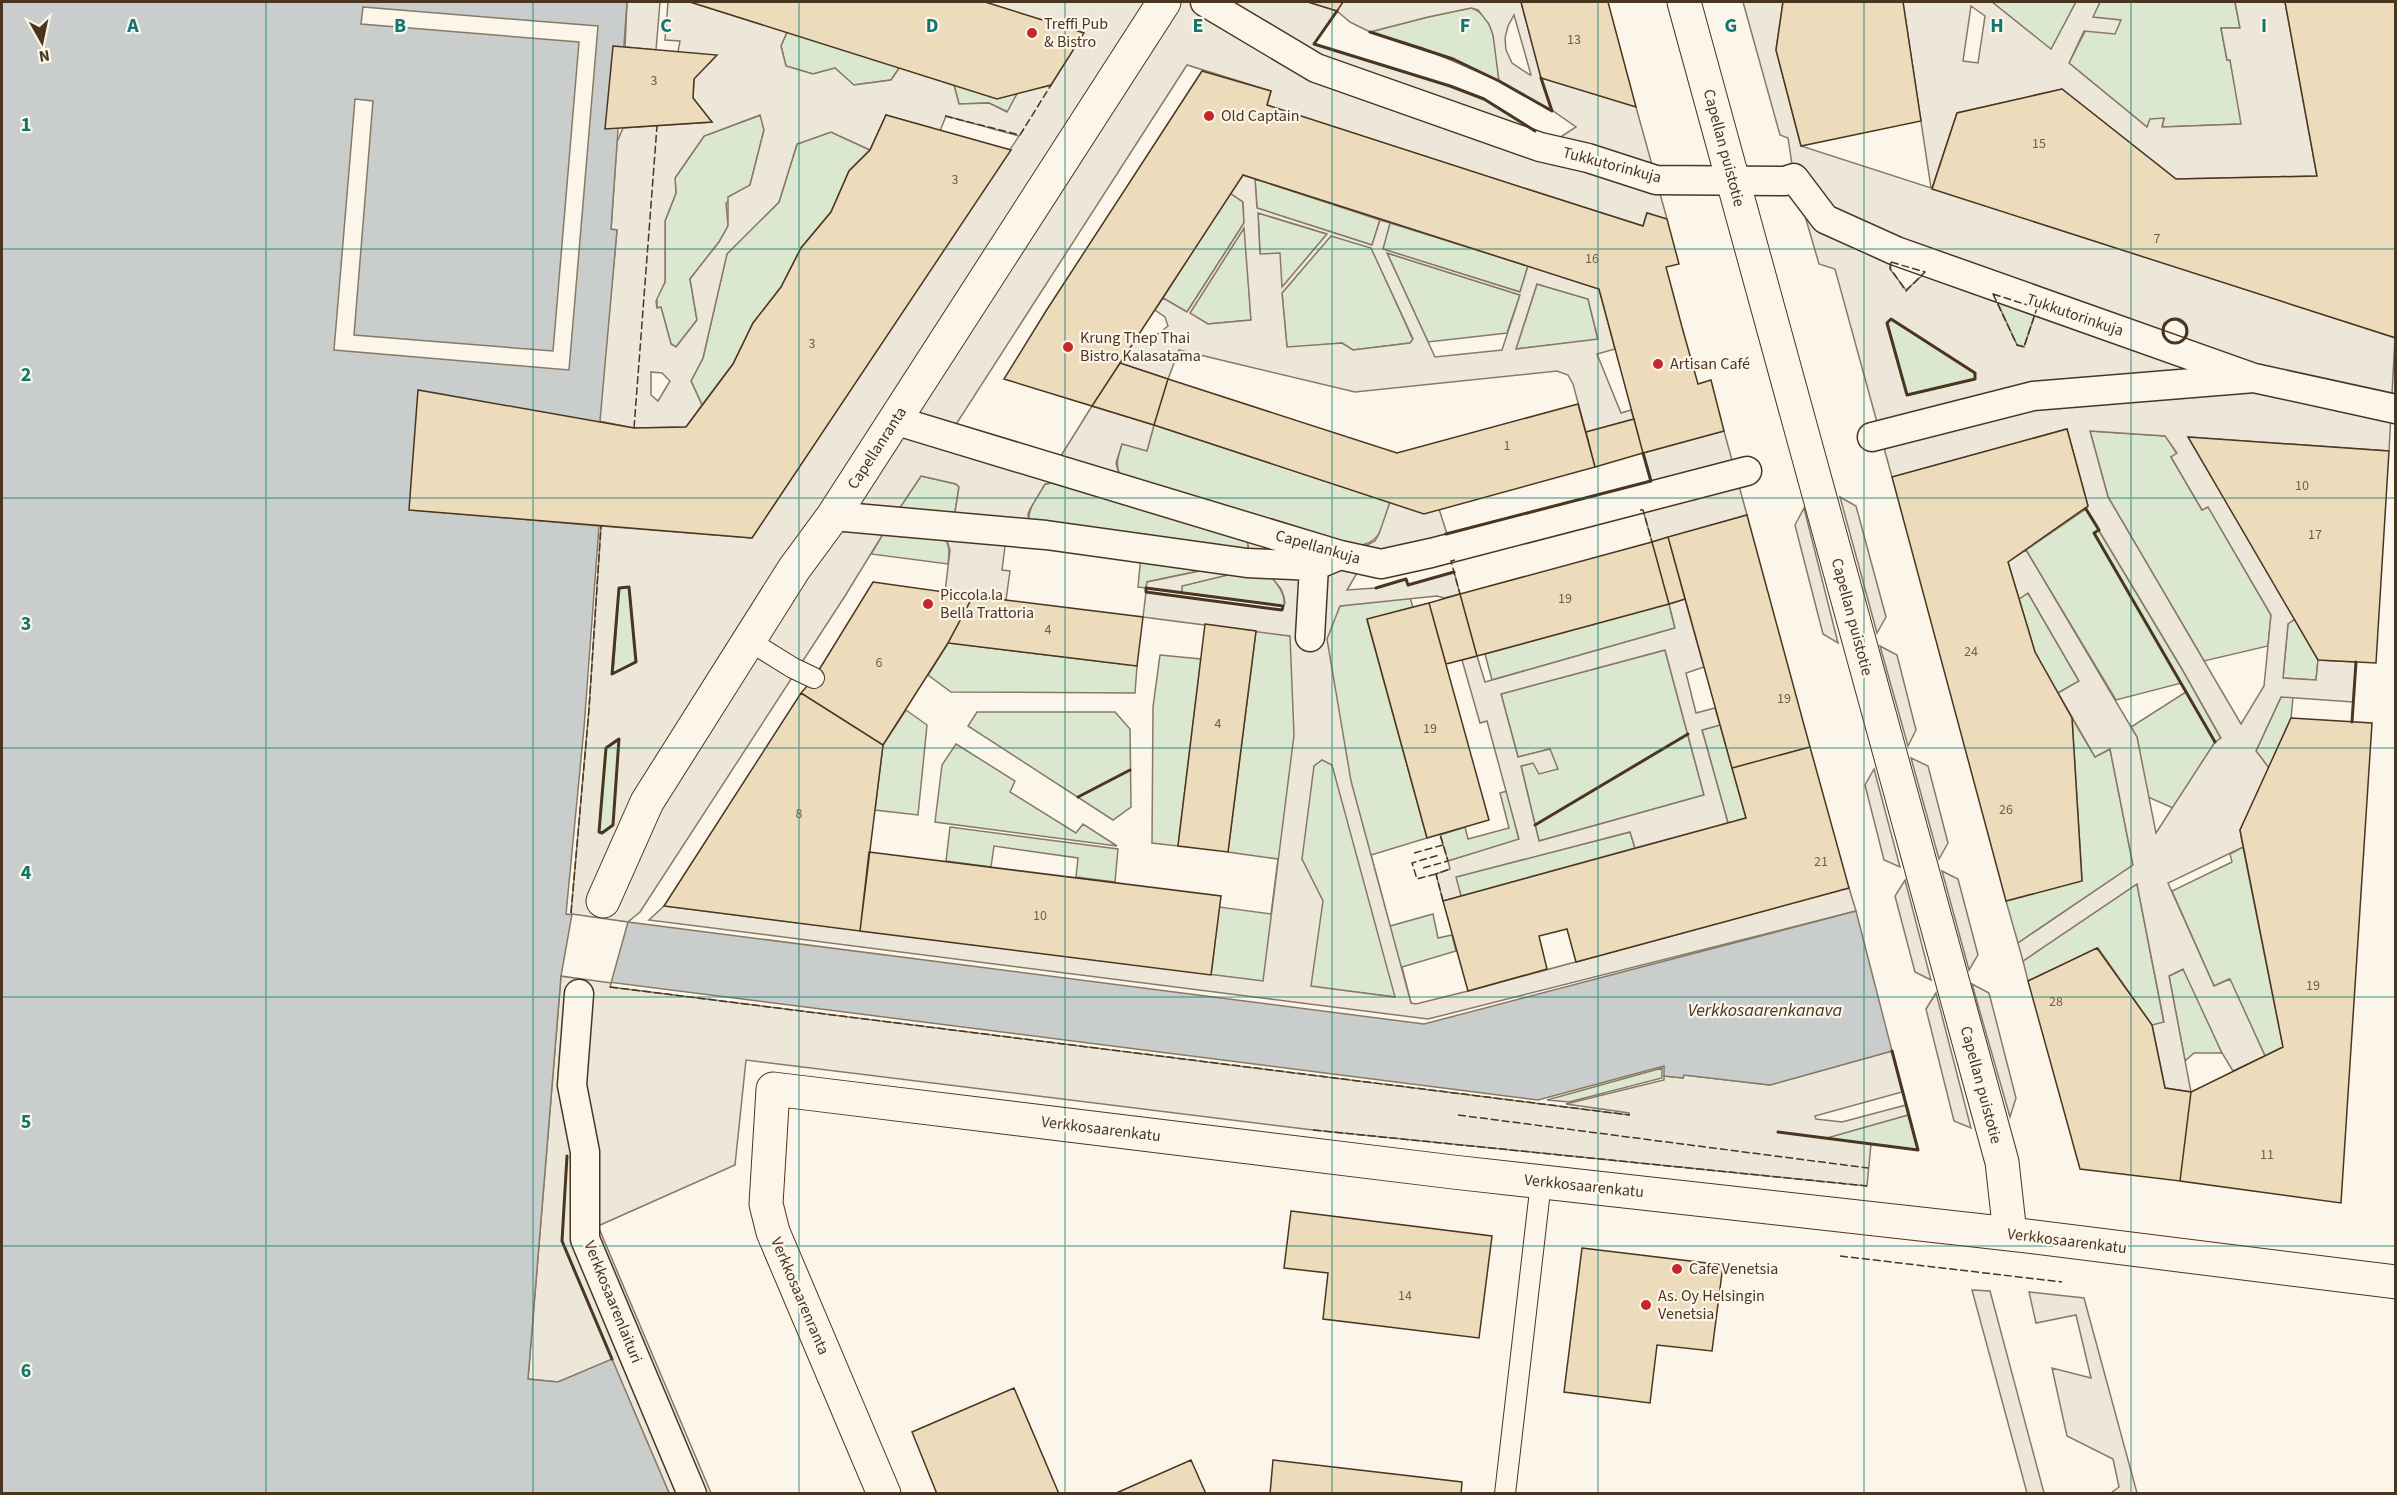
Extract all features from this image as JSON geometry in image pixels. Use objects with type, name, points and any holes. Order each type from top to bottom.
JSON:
[{"type":"street","name":"Capellanranta","points":[[603,901],[647,802],[748,640],[794,569],[833,516],[1164,2]]},
{"type":"street","name":"Tukkutorinkuja","points":[[1205,2],[1316,68],[1540,147],[1587,158],[1656,180],[1785,181],[1794,178],[1825,219],[1896,251],[2254,378],[2396,409]]},
{"type":"street","name":"Capellan puistotie","points":[[1684,2],[2002,1162],[2010,1234]]},
{"type":"street","name":"Tukkutorinkuja","points":[[1872,437],[2033,396],[2254,378]]},
{"type":"street","name":"Capellankuja","points":[[894,420],[1340,555],[1381,564],[1431,554],[1747,471]]},
{"type":"street","points":[[833,516],[1058,537],[1247,563],[1314,566],[1340,555]]},
{"type":"street","points":[[1311,637],[1314,566]]},
{"type":"street","name":"Verkkosaarenlaituri","points":[[579,994],[572,1085],[585,1152],[585,1239],[692,1494]]},
{"type":"street","name":"Verkkosaarenkatu","points":[[773,1089],[1541,1182],[2010,1234],[2396,1282]]},
{"type":"street","name":"Verkkosaarenranta","points":[[773,1089],[766,1204],[773,1232],[884,1494]]},
{"type":"lane","points":[[748,640],[793,668],[814,678]]},
{"type":"lane","points":[[1505,1494],[1541,1182]]},
{"type":"green space","points":[[1992,2],[2076,2],[2051,50]]},
{"type":"green space","points":[[2100,2],[2235,2],[2240,28],[2221,28],[2227,60],[2230,59],[2242,124],[2162,127],[2164,119],[2147,127],[2069,63]]},
{"type":"green space","points":[[1471,8],[1480,12],[1491,29],[1499,81],[1423,48],[1370,32],[1428,17]]},
{"type":"green space","points":[[787,32],[900,67],[891,80],[853,85],[835,68],[813,74],[786,66],[781,46]]},
{"type":"green space","points":[[954,85],[1018,92],[1008,112],[989,103],[959,104]]},
{"type":"green space","points":[[761,115],[764,130],[750,185],[726,203],[728,226],[719,242],[690,279],[697,320],[676,347],[671,344],[661,308],[657,309],[657,297],[665,282],[665,221],[676,193],[675,178],[704,136]]},
{"type":"green space","points":[[831,132],[870,150],[849,171],[831,212],[801,248],[781,287],[753,323],[733,364],[702,405],[691,381],[703,358],[727,253],[779,202],[797,144]]},
{"type":"green space","points":[[1255,179],[1380,220],[1372,245],[1257,208]]},
{"type":"green space","points":[[1230,193],[1243,202],[1244,223],[1187,312],[1163,298]]},
{"type":"green space","points":[[1258,213],[1327,234],[1282,288],[1260,254]]},
{"type":"green space","points":[[1390,223],[1528,266],[1520,292],[1382,249]]},
{"type":"green space","points":[[1245,226],[1251,320],[1208,324],[1189,314]]},
{"type":"green space","points":[[1331,235],[1371,247],[1413,340],[1410,343],[1353,350],[1342,343],[1287,348],[1282,293]]},
{"type":"green space","points":[[1387,253],[1520,295],[1507,333],[1428,342]]},
{"type":"green space","points":[[1537,284],[1588,299],[1598,340],[1516,349]]},
{"type":"green space","points":[[1993,294],[2037,308],[2024,347],[2017,345]]},
{"type":"green space","points":[[1891,319],[1975,373],[1975,379],[1907,395],[1887,323]]},
{"type":"green space","points":[[1154,425],[1390,502],[1383,525],[1371,542],[1356,545],[1122,478],[1117,465],[1122,443],[1147,450]]},
{"type":"green space","points":[[2090,431],[2166,436],[2177,454],[2171,457],[2202,510],[2208,506],[2271,615],[2268,646],[2204,661],[2108,497]]},
{"type":"green space","points":[[921,476],[956,484],[959,487],[955,512],[950,518],[897,512]]},
{"type":"green space","points":[[1052,483],[1243,537],[1247,539],[1249,551],[1029,523],[1031,507],[1036,498],[1045,484]]},
{"type":"green space","points":[[2086,509],[2221,739],[2215,742],[2173,808],[2148,797],[2137,737],[2131,727],[2186,692],[2181,683],[2116,700],[2026,550]]},
{"type":"green space","points":[[886,529],[943,537],[948,546],[948,564],[871,554]]},
{"type":"green space","points":[[1141,555],[1222,566],[1147,582],[1146,588],[1138,587]]},
{"type":"green space","points":[[1252,569],[1267,571],[1282,592],[1284,606],[1182,593],[1181,586]]},
{"type":"green space","points":[[629,587],[636,662],[612,674],[619,588]]},
{"type":"green space","points":[[2028,593],[2079,681],[2058,693],[2035,652],[2019,599]]},
{"type":"green space","points":[[1410,598],[1413,607],[1367,620],[1427,838],[1371,855],[1390,926],[1433,914],[1438,938],[1452,935],[1456,951],[1402,967],[1411,1003],[1395,997],[1211,975],[1219,907],[1271,914],[1278,859],[1228,852],[1256,631],[1290,636],[1339,606]]},
{"type":"green space","points":[[1669,604],[1675,628],[1492,680],[1485,654]]},
{"type":"green space","points":[[2295,619],[2318,660],[2316,680],[2283,678],[2288,623]]},
{"type":"green space","points":[[948,643],[1137,666],[1135,693],[951,692],[928,675]]},
{"type":"green space","points":[[1665,650],[1704,795],[1539,841],[1521,766],[1533,763],[1550,749],[1518,757],[1501,694]]},
{"type":"green space","points":[[1160,655],[1201,659],[1178,846],[1152,843],[1153,707]]},
{"type":"green space","points":[[2281,697],[2293,697],[2291,718],[2269,768],[2256,751]]},
{"type":"green space","points":[[906,710],[927,725],[918,815],[875,810],[883,745]]},
{"type":"green space","points":[[977,712],[1115,712],[1130,729],[1131,807],[1113,820],[968,726]]},
{"type":"green space","points":[[2072,718],[2095,757],[2110,749],[2133,865],[2018,943],[2006,901],[2082,880]]},
{"type":"green space","points":[[1720,725],[1746,818],[1728,823],[1702,730]]},
{"type":"green space","points":[[619,739],[613,825],[602,833],[599,832],[606,748]]},
{"type":"green space","points":[[956,744],[1015,781],[1010,792],[1076,833],[1083,824],[1117,846],[935,822],[942,765]]},
{"type":"green space","points":[[1507,791],[1519,840],[1448,861],[1440,835],[1465,827],[1468,839],[1509,828],[1500,793]]},
{"type":"green space","points":[[950,827],[1118,849],[1115,882],[1076,877],[1078,858],[994,846],[991,867],[946,861]]},
{"type":"green space","points":[[1630,832],[1635,848],[1461,896],[1455,877]]},
{"type":"green space","points":[[2243,847],[2283,1047],[2265,1056],[2229,979],[2214,986],[2172,891],[2232,862],[2230,854]]},
{"type":"green space","points":[[2137,884],[2164,1023],[2152,1025],[2098,948],[2028,981],[2023,961]]},
{"type":"green space","points":[[2184,969],[2222,1053],[2194,1053],[2185,1061],[2169,976]]},
{"type":"green space","points":[[1662,1068],[1662,1078],[1569,1102],[1547,1100]]},
{"type":"green space","points":[[1908,1115],[1918,1150],[1825,1138]]},
{"type":"shaded area","points":[[627,2],[660,2],[656,50],[625,47]]},
{"type":"shaded area","points":[[668,2],[690,2],[787,32],[781,46],[786,66],[813,74],[835,68],[854,85],[891,80],[900,67],[954,85],[959,104],[989,103],[1007,112],[1018,92],[1051,85],[1083,33],[985,2],[1308,2],[1336,10],[1343,2],[1521,2],[1541,78],[1636,107],[1667,219],[1647,213],[1643,226],[1527,189],[1267,105],[1271,91],[1187,65],[953,429],[1059,459],[1092,406],[1154,425],[1147,451],[1122,444],[1116,463],[1118,471],[1128,482],[1356,545],[1367,545],[1375,541],[1390,502],[1439,509],[1447,534],[1650,481],[1643,453],[1724,431],[1747,515],[1652,542],[1643,510],[1357,573],[1347,590],[1376,588],[1406,579],[1408,585],[1454,572],[1460,594],[1444,598],[1437,596],[1340,606],[1327,639],[1351,781],[1411,1003],[1416,1004],[1468,991],[1849,888],[1856,911],[1428,1019],[649,920],[664,906],[1263,981],[1294,735],[1290,636],[1143,617],[1146,592],[1282,610],[1285,603],[1281,589],[1267,571],[1252,569],[1182,586],[1182,593],[1158,590],[1146,588],[1147,582],[1219,567],[1006,538],[1002,570],[1010,571],[1006,600],[945,592],[950,550],[947,541],[942,537],[886,529],[640,912],[628,922],[610,987],[1629,1115],[1629,1113],[1566,1104],[1664,1080],[1664,1076],[1683,1078],[1684,1075],[1770,1085],[1892,1051],[1902,1092],[1815,1116],[1816,1119],[1842,1122],[1906,1105],[1908,1115],[1827,1138],[1871,1144],[1867,1186],[1313,1130],[746,1060],[735,1165],[598,1226],[711,1493],[669,1493],[612,1360],[558,1382],[528,1379],[561,976],[572,914],[601,526],[752,538],[1019,136],[946,116],[940,131],[886,115],[870,150],[831,132],[797,144],[779,202],[727,254],[703,358],[691,381],[702,405],[686,427],[634,428],[599,421],[617,230],[611,230],[617,142],[623,128],[712,122],[693,98],[694,79],[678,52],[680,41],[665,40]],"holes":[[[1471,8],[1478,10],[1489,24],[1493,35],[1499,81],[1553,111],[1576,127],[1553,142],[1484,99],[1450,86],[1314,44],[1337,11],[1350,22],[1370,32]],[[1514,15],[1531,75],[1512,63],[1506,50],[1505,38]],[[760,115],[764,130],[750,185],[728,197],[728,226],[719,242],[690,279],[697,320],[676,347],[671,344],[661,307],[657,308],[656,301],[665,282],[665,221],[676,193],[675,178],[704,136]],[[651,372],[662,373],[670,381],[658,401],[651,395]],[[921,476],[956,484],[959,487],[955,512],[950,518],[897,512]],[[1052,483],[1243,537],[1247,539],[1249,551],[1029,523],[1030,509],[1045,484]],[[629,587],[636,661],[613,674],[619,589]],[[619,740],[613,825],[602,833],[599,832],[606,748]],[[1322,760],[1332,765],[1395,997],[1311,986],[1323,901],[1302,859],[1314,766]]]},
{"type":"shaded area","points":[[1743,2],[1783,2],[1776,50],[1801,146],[1931,188],[1903,2],[1992,2],[2051,49],[2076,2],[2100,2],[2093,17],[2121,20],[2115,34],[2084,31],[2069,63],[2147,127],[2150,119],[2164,118],[2162,127],[2241,124],[2230,60],[2227,60],[2221,28],[2240,28],[2235,2],[2285,2],[2317,176],[2176,179],[2062,89],[1957,113],[1932,188],[2395,338],[2389,451],[2189,437],[2295,619],[2288,624],[2283,678],[2316,680],[2318,660],[2356,662],[2353,702],[2281,697],[2256,751],[2269,768],[2240,830],[2243,847],[2168,883],[2214,986],[2230,979],[2265,1056],[2233,1071],[2222,1053],[2183,969],[2169,976],[2191,1092],[2165,1088],[2152,1025],[2164,1022],[2137,884],[2023,961],[2018,943],[2133,865],[2110,749],[2095,757],[2058,693],[2079,681],[2028,593],[2019,599],[2008,562],[2026,550],[2137,737],[2156,833],[2215,742],[2221,738],[2086,509],[2088,506],[2067,429],[1892,477],[1835,269],[1819,264],[1794,178],[1788,138],[1780,135]],"holes":[[[1971,6],[1985,16],[1978,63],[1963,61]],[[1892,262],[1925,273],[1906,290],[1890,269]],[[1994,295],[2037,308],[2024,347],[2017,345]],[[1891,319],[1975,373],[1975,379],[1907,395],[1887,323]],[[2177,320],[2185,325],[2187,335],[2184,340],[2162,333],[2164,323]],[[2090,431],[2165,436],[2177,453],[2171,457],[2202,510],[2208,507],[2271,615],[2264,686],[2241,724],[2108,497]]]},
{"type":"shaded area","points":[[1243,175],[1255,179],[1257,208],[1372,245],[1380,220],[1390,223],[1383,249],[1520,292],[1528,266],[1599,289],[1615,349],[1597,354],[1621,413],[1631,410],[1634,419],[1586,432],[1573,384],[1568,375],[1557,371],[1355,392],[1179,350],[1168,379],[1120,363],[1135,340],[1145,344],[1168,326],[1165,317],[1155,310],[1163,298],[1187,312],[1244,223],[1243,202],[1230,193]],"holes":[[[1258,213],[1327,234],[1282,287],[1280,253],[1260,254]],[[1244,228],[1251,320],[1208,324],[1190,313]],[[1331,236],[1371,248],[1413,339],[1410,343],[1353,350],[1342,343],[1287,347],[1282,293]],[[1387,253],[1520,295],[1502,350],[1435,357]],[[1537,284],[1588,299],[1598,339],[1516,349]]]},
{"type":"shaded area","points":[[1840,497],[1856,506],[1886,617],[1877,633]]},
{"type":"shaded area","points":[[1804,508],[1838,643],[1823,634],[1795,525]]},
{"type":"shaded area","points":[[1685,599],[1704,667],[1686,673],[1696,713],[1715,708],[1720,725],[1702,730],[1728,823],[1635,848],[1630,832],[1456,877],[1461,896],[1443,901],[1436,874],[1450,869],[1448,861],[1519,839],[1487,721],[1480,723],[1462,660],[1477,656],[1485,682],[1675,628],[1669,604]],"holes":[[[1665,650],[1704,795],[1539,841],[1521,766],[1533,763],[1539,774],[1558,769],[1550,749],[1518,757],[1501,694]]]},
{"type":"shaded area","points":[[1880,646],[1897,655],[1916,730],[1908,746]]},
{"type":"shaded area","points":[[1911,758],[1928,766],[1948,843],[1939,859]]},
{"type":"shaded area","points":[[1874,769],[1900,867],[1884,860],[1865,785]]},
{"type":"shaded area","points":[[1942,871],[1958,879],[1978,955],[1969,970]]},
{"type":"shaded area","points":[[1905,880],[1931,980],[1915,972],[1895,896]]},
{"type":"shaded area","points":[[1972,984],[1989,993],[2016,1098],[2010,1117]]},
{"type":"shaded area","points":[[1936,993],[1971,1128],[1954,1121],[1926,1009]]},
{"type":"shaded area","points":[[1972,1290],[1990,1291],[2044,1493],[2027,1493]]},
{"type":"shaded area","points":[[2029,1292],[2084,1298],[2137,1493],[2111,1493],[2119,1487],[2113,1459],[2067,1436],[2052,1368],[2091,1378],[2076,1315],[2036,1323]]},
{"type":"water","name":"Verkkosaarenkanava","points":[[2,2],[627,2],[611,229],[617,230],[599,432],[428,511],[599,526],[584,728],[566,914],[1424,1024],[1856,911],[1892,1051],[1770,1085],[1684,1075],[1683,1078],[1664,1076],[1664,1066],[1538,1100],[561,976],[528,1379],[558,1382],[612,1359],[669,1493],[2,1494]]},
{"type":"pier","points":[[363,7],[598,26],[569,370],[334,350],[355,99],[373,101],[354,335],[553,351],[579,42],[361,24]]},
{"type":"pier","points":[[572,914],[628,922],[611,983],[561,976]]},
{"type":"building","points":[[690,2],[985,2],[1084,33],[1051,85],[997,99]]},
{"type":"building","points":[[1308,2],[1343,2],[1337,11]]},
{"type":"building","points":[[1521,2],[1608,2],[1636,107],[1541,78]]},
{"type":"building","points":[[1783,2],[1903,2],[1921,121],[1801,146],[1776,50]]},
{"type":"building","points":[[2285,2],[2396,2],[2396,338],[1932,189],[1957,113],[2062,89],[2176,179],[2317,176]]},
{"type":"building","points":[[613,46],[717,55],[694,79],[693,98],[712,122],[605,129]]},
{"type":"building","points":[[1202,71],[1271,91],[1267,105],[1643,226],[1647,213],[1667,219],[1679,264],[1666,267],[1682,327],[1698,384],[1711,380],[1724,431],[1643,453],[1599,289],[1243,175],[1092,406],[1004,379]]},
{"type":"building","points":[[886,115],[1011,150],[752,538],[409,510],[418,390],[634,428],[686,427],[733,364],[753,323],[781,287],[801,248],[831,212],[849,171],[870,150]]},
{"type":"building","points":[[1120,363],[1168,379],[1154,425],[1092,406]]},
{"type":"building","points":[[1168,379],[1397,453],[1578,404],[1595,467],[1424,514],[1154,425]]},
{"type":"building","points":[[1634,419],[1643,453],[1595,467],[1586,432]]},
{"type":"building","points":[[2067,429],[2088,506],[2008,562],[2035,652],[2072,718],[2082,881],[2006,901],[1892,477]]},
{"type":"building","points":[[2188,437],[2389,451],[2376,663],[2318,660]]},
{"type":"building","points":[[1747,515],[1810,747],[1732,768],[1668,537]]},
{"type":"building","points":[[1668,537],[1685,599],[1669,604],[1652,542]]},
{"type":"building","points":[[1652,542],[1669,604],[1477,656],[1460,594]]},
{"type":"building","points":[[873,582],[973,596],[948,643],[883,745],[801,693],[814,678]]},
{"type":"building","points":[[1460,594],[1477,656],[1446,664],[1429,603]]},
{"type":"building","points":[[973,596],[1143,617],[1137,666],[948,643]]},
{"type":"building","points":[[1429,603],[1489,820],[1427,838],[1367,619]]},
{"type":"building","points":[[1205,624],[1256,631],[1228,852],[1178,846]]},
{"type":"building","points":[[801,693],[883,745],[860,931],[664,906]]},
{"type":"building","points":[[2291,718],[2372,723],[2341,1203],[2180,1181],[2191,1092],[2283,1047],[2240,830]]},
{"type":"building","points":[[1810,747],[1849,888],[1576,962],[1567,929],[1539,936],[1547,969],[1468,991],[1443,901],[1746,818],[1732,768]]},
{"type":"building","points":[[869,852],[1221,896],[1211,975],[860,931]]},
{"type":"building","points":[[2097,948],[2152,1025],[2165,1088],[2191,1092],[2180,1181],[2080,1169],[2028,981]]},
{"type":"building","points":[[1291,1211],[1492,1236],[1479,1338],[1323,1319],[1328,1273],[1284,1268]]},
{"type":"building","name":"As. Oy Helsingin Venetsia","points":[[1582,1248],[1723,1265],[1712,1351],[1657,1345],[1650,1403],[1564,1392]]},
{"type":"building","points":[[1014,1388],[1059,1494],[937,1494],[912,1432]]},
{"type":"building","points":[[1191,1460],[1206,1494],[1114,1494]]},
{"type":"building","points":[[1273,1460],[1462,1482],[1461,1494],[1270,1494]]},
{"type":"fence","points":[[945,116],[1020,135],[1051,85]]},
{"type":"fence","points":[[634,428],[657,126]]},
{"type":"fence","points":[[1891,262],[1925,272],[1906,291],[1890,268],[1891,262]]},
{"type":"fence","points":[[1993,294],[2037,308],[2024,347],[2017,345],[1993,294]]},
{"type":"fence","points":[[1640,510],[1643,510],[1652,542]]},
{"type":"fence","points":[[571,913],[589,709],[601,526]]},
{"type":"fence","points":[[1455,560],[1451,561],[1460,594]]},
{"type":"fence","points":[[1423,868],[1448,861],[1440,834]]},
{"type":"fence","points":[[1414,853],[1443,845]]},
{"type":"fence","points":[[1436,874],[1417,879],[1412,863],[1439,855]]},
{"type":"fence","points":[[1443,901],[1436,874],[1450,869]]},
{"type":"fence","points":[[610,987],[1630,1115]]},
{"type":"fence","points":[[1458,1115],[1868,1168]]},
{"type":"fence","points":[[1313,1130],[1867,1186]]},
{"type":"fence","points":[[1840,1256],[2062,1282]]},
{"type":"wall","points":[[1337,11],[1314,44],[1450,86],[1484,99],[1535,131]]},
{"type":"wall","points":[[1370,32],[1453,59],[1499,81],[1552,111],[1541,78]]},
{"type":"wall","points":[[1891,319],[1975,373],[1975,379],[1907,395],[1887,323],[1891,319]]},
{"type":"wall","points":[[2175,319],[2184,322],[2187,331],[2184,340],[2175,343],[2166,340],[2163,331],[2166,322],[2175,319]]},
{"type":"wall","points":[[1446,534],[1651,481],[1643,453]]},
{"type":"wall","points":[[2086,509],[2099,530],[2094,533],[2215,742]]},
{"type":"wall","points":[[1376,588],[1406,579],[1408,585],[1454,572]]},
{"type":"wall","points":[[629,587],[636,662],[612,674],[619,588],[629,587]]},
{"type":"wall","points":[[1146,588],[1283,606],[1282,610],[1146,592],[1146,588]]},
{"type":"wall","points":[[2352,722],[2356,662]]},
{"type":"wall","points":[[1535,825],[1688,734]]},
{"type":"wall","points":[[619,739],[613,825],[602,833],[599,832],[606,748],[619,739]]},
{"type":"wall","points":[[1078,797],[1130,770]]},
{"type":"wall","points":[[1778,1132],[1918,1150],[1892,1051]]},
{"type":"wall","points":[[567,1156],[562,1241],[612,1359]]},
{"type":"place","name":"Treffi Pub & Bistro","points":[[1032,33]]},
{"type":"place","name":"Old Captain","points":[[1209,116]]},
{"type":"place","name":"Krung Thep Thai Bistro Kalasatama","points":[[1068,347]]},
{"type":"place","name":"Artisan Café","points":[[1658,364]]},
{"type":"place","name":"Piccola la Bella Trattoria","points":[[928,604]]},
{"type":"place","name":"Cafe Venetsia","points":[[1677,1269]]},
{"type":"place","name":"As. Oy Helsingin Venetsia","points":[[1646,1305]]}]
